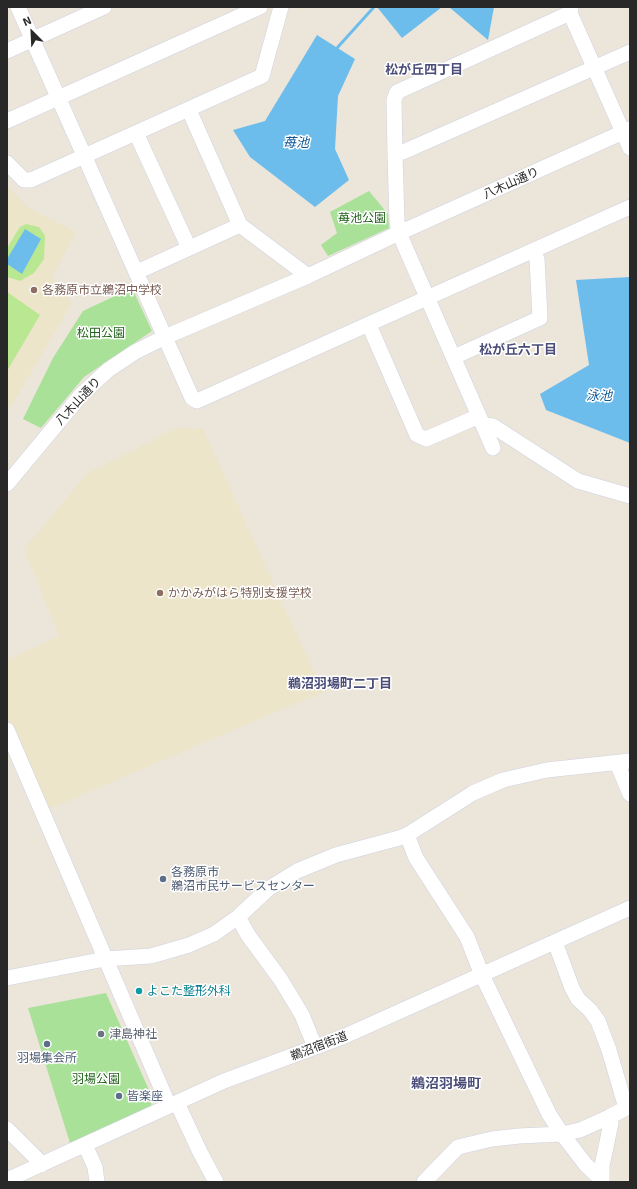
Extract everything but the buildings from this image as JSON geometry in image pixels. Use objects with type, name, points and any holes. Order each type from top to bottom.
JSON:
[{"type":"street","points":[[18,7],[192,398],[197,401],[428,299],[630,207]]},
{"type":"street","points":[[7,51],[104,7]]},
{"type":"street","points":[[7,121],[260,7]]},
{"type":"street","points":[[7,163],[24,180],[31,180],[262,76],[281,7]]},
{"type":"street","points":[[493,448],[399,233],[397,221],[394,100],[397,92],[571,10],[595,68],[626,131],[630,148]]},
{"type":"street","points":[[395,154],[403,152],[630,52]]},
{"type":"street","points":[[189,110],[240,225],[308,276]]},
{"type":"street","name":"八木山通り","points":[[7,484],[81,395],[108,370],[135,352],[165,337],[308,276],[399,233],[626,131]]},
{"type":"street","points":[[136,133],[189,248]]},
{"type":"street","points":[[137,272],[240,225]]},
{"type":"street","points":[[454,357],[540,318],[537,259],[533,251]]},
{"type":"street","points":[[369,325],[417,435],[426,439],[481,420],[493,426],[578,480],[630,496]]},
{"type":"street","points":[[7,730],[105,959],[173,1104],[216,1182]]},
{"type":"street","points":[[7,978],[105,959],[151,956],[188,945],[214,934],[238,917],[268,889],[297,871],[336,855],[407,835],[473,793],[503,780],[547,770],[624,762],[630,794]]},
{"type":"street","points":[[407,835],[416,858],[467,937],[482,975],[549,1114],[562,1134],[586,1165],[602,1181]]},
{"type":"street","name":"鵜沼宿街道","points":[[7,1180],[224,1081],[344,1036],[630,908]]},
{"type":"street","points":[[238,917],[248,935],[281,980],[302,1015],[315,1047]]},
{"type":"street","points":[[424,1182],[458,1147],[492,1139],[562,1134],[580,1130],[628,1108],[610,1050],[598,1021],[590,1010],[578,999],[572,988],[555,942]]},
{"type":"street","points":[[602,1181],[602,1166],[611,1123],[609,1118]]},
{"type":"street","points":[[7,1129],[38,1160],[40,1165]]},
{"type":"street","points":[[86,1145],[95,1167],[97,1182]]},
{"type":"shaded area","name":"各務原市立鵜沼中学校","points":[[7,186],[27,207],[76,232],[52,277],[72,303],[7,413]]},
{"type":"shaded area","name":"かかみがはら特別支援学校","points":[[177,428],[203,429],[323,692],[46,810],[7,716],[7,660],[59,636],[24,549],[88,473]]},
{"type":"green space","name":"苺池公園","points":[[369,191],[388,214],[389,228],[328,256],[321,245],[337,233],[330,212]]},
{"type":"green space","points":[[26,224],[39,227],[45,236],[44,259],[34,273],[20,281],[7,277],[7,248],[20,227]]},
{"type":"green space","name":"松田公園","points":[[132,288],[152,331],[84,377],[41,428],[23,419],[53,358],[83,311]]},
{"type":"green space","points":[[7,292],[40,315],[7,371]]},
{"type":"green space","name":"羽場公園","points":[[106,993],[152,1097],[151,1106],[70,1143],[28,1008]]},
{"type":"water","points":[[377,7],[442,7],[402,38]]},
{"type":"water","points":[[449,7],[494,7],[488,40]]},
{"type":"water","name":"苺池","points":[[317,35],[355,59],[338,96],[335,149],[349,180],[315,207],[250,157],[233,130],[265,121]]},
{"type":"water","points":[[25,229],[41,239],[22,274],[7,264],[7,259]]},
{"type":"water","name":"泳池","points":[[630,277],[630,443],[546,410],[540,394],[589,365],[576,280]]},
{"type":"waterway","points":[[337,48],[374,7]]},
{"type":"place","name":"各務原市立鵜沼中学校","points":[[34,290]]},
{"type":"place","name":"かかみがはら特別支援学校","points":[[160,593]]},
{"type":"place","name":"各務原市 鵜沼市民サービスセンター","points":[[163,879]]},
{"type":"place","name":"よこた整形外科","points":[[139,991]]},
{"type":"place","name":"津島神社","points":[[101,1034]]},
{"type":"place","name":"羽場集会所","points":[[47,1044]]},
{"type":"place","name":"皆楽座","points":[[119,1096]]},
{"type":"district","name":"松が丘四丁目","points":[[424,70]]},
{"type":"district","name":"松が丘六丁目","points":[[518,350]]},
{"type":"district","name":"鵜沼羽場町二丁目","points":[[340,684]]},
{"type":"district","name":"鵜沼羽場町","points":[[446,1083]]}]
